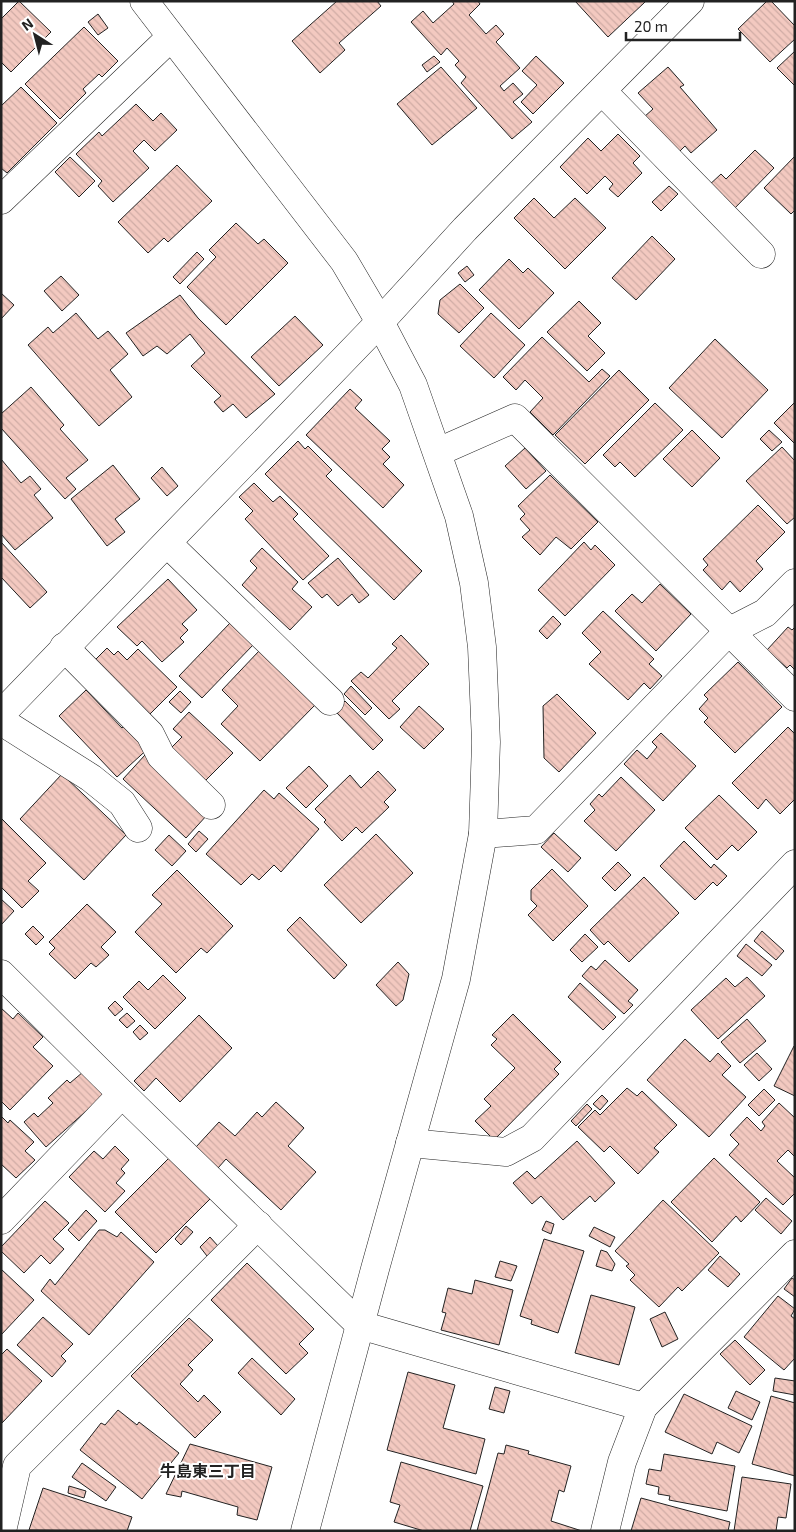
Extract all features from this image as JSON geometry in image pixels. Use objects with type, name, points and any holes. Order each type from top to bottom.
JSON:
[{"type":"street","points":[[144,1],[344,261],[380,322],[413,385],[459,516],[474,583],[482,647],[486,742],[483,834],[456,979],[305,1531]]},
{"type":"street","points":[[1,714],[168,544],[380,322],[465,229],[690,1]]},
{"type":"street","points":[[1,200],[171,37]]},
{"type":"street","points":[[602,92],[761,254]]},
{"type":"street","points":[[438,452],[515,418],[795,697]]},
{"type":"street","points":[[168,544],[330,701]]},
{"type":"street","points":[[483,834],[536,830],[728,632],[765,613],[795,582]]},
{"type":"street","points":[[64,648],[150,734],[160,756],[211,805]]},
{"type":"street","points":[[1,722],[91,778],[122,803],[138,828]]},
{"type":"street","points":[[410,1143],[506,1152],[532,1138],[795,864]]},
{"type":"street","points":[[1,974],[360,1325],[643,1406]]},
{"type":"street","points":[[1,1220],[122,1094]]},
{"type":"street","points":[[2,1531],[9,1463],[258,1225]]},
{"type":"street","points":[[606,1531],[622,1462],[643,1406],[795,1254]]},
{"type":"building","points":[[19,1],[51,32],[11,72],[1,62],[1,19]]},
{"type":"building","points":[[337,1],[377,1],[381,6],[339,43],[345,50],[320,73],[292,41]]},
{"type":"building","points":[[452,1],[478,1],[480,4],[469,15],[486,34],[496,25],[504,34],[496,42],[520,68],[500,86],[504,91],[513,83],[523,94],[513,102],[532,122],[512,139],[461,83],[466,77],[455,65],[459,61],[447,48],[441,55],[411,22],[423,11],[433,23],[454,4]]},
{"type":"building","points":[[575,1],[644,1],[645,2],[608,37]]},
{"type":"building","points":[[767,1],[771,1],[795,26],[795,39],[770,62],[738,29]]},
{"type":"building","points":[[98,14],[108,28],[98,35],[88,22]]},
{"type":"building","points":[[84,27],[118,61],[102,77],[99,74],[83,89],[86,93],[60,119],[25,84]]},
{"type":"building","points":[[795,51],[795,86],[777,68]]},
{"type":"building","points":[[434,56],[440,62],[427,72],[422,65]]},
{"type":"building","points":[[536,56],[564,83],[533,114],[521,102],[537,85],[522,71]]},
{"type":"building","points":[[441,67],[477,108],[432,145],[397,104]]},
{"type":"building","points":[[668,67],[684,85],[680,87],[717,130],[691,153],[685,146],[676,155],[644,117],[653,109],[638,93]]},
{"type":"building","points":[[21,87],[57,123],[7,173],[1,168],[1,106]]},
{"type":"building","points":[[136,104],[153,121],[161,113],[177,130],[155,151],[144,140],[133,151],[149,168],[113,202],[98,186],[102,181],[76,154],[99,132],[102,136]]},
{"type":"building","points":[[618,134],[640,156],[633,163],[642,173],[618,197],[609,189],[613,184],[605,176],[587,194],[560,167],[588,138],[601,151]]},
{"type":"building","points":[[755,150],[774,168],[732,211],[707,187],[721,174],[726,179]]},
{"type":"building","points":[[795,156],[795,210],[791,214],[764,188]]},
{"type":"building","points":[[70,157],[95,181],[79,197],[55,172]]},
{"type":"building","points":[[177,165],[212,201],[168,242],[164,238],[148,253],[118,222]]},
{"type":"building","points":[[669,186],[678,194],[661,211],[652,202]]},
{"type":"building","points":[[534,198],[554,218],[575,198],[606,228],[565,269],[514,218]]},
{"type":"building","points":[[236,223],[258,244],[264,239],[288,263],[226,325],[187,287],[216,257],[209,250]]},
{"type":"building","points":[[652,236],[675,259],[636,300],[612,278]]},
{"type":"building","points":[[197,252],[204,259],[180,284],[173,277]]},
{"type":"building","points":[[509,259],[523,273],[528,268],[554,293],[519,329],[479,290]]},
{"type":"building","points":[[467,266],[474,275],[465,282],[458,273]]},
{"type":"building","points":[[61,276],[79,295],[62,311],[44,291]]},
{"type":"building","points":[[460,284],[484,308],[459,333],[438,314],[440,300]]},
{"type":"building","points":[[1,293],[14,305],[1,319]]},
{"type":"building","points":[[180,295],[198,318],[275,394],[246,418],[233,404],[223,412],[214,402],[221,396],[191,366],[205,353],[190,334],[167,354],[157,346],[143,356],[126,333]]},
{"type":"building","points":[[579,301],[601,323],[588,336],[605,353],[587,371],[547,332]]},
{"type":"building","points":[[76,313],[98,339],[108,331],[128,354],[110,370],[132,397],[99,426],[28,345],[48,327],[53,333]]},
{"type":"building","points":[[491,313],[525,345],[494,378],[460,346]]},
{"type":"building","points":[[295,316],[323,345],[279,386],[251,357]]},
{"type":"building","points":[[542,337],[589,382],[602,369],[610,376],[553,435],[530,412],[543,398],[525,380],[516,390],[503,377]]},
{"type":"building","points":[[715,339],[768,390],[722,438],[669,388]]},
{"type":"building","points":[[619,370],[649,400],[585,464],[555,435]]},
{"type":"building","points":[[31,387],[64,425],[60,429],[88,460],[66,478],[76,489],[65,499],[1,428],[1,414]]},
{"type":"building","points":[[350,389],[362,400],[355,408],[390,441],[382,449],[390,457],[383,464],[404,485],[383,508],[306,435]]},
{"type":"building","points":[[795,402],[795,444],[774,423]]},
{"type":"building","points":[[655,403],[683,430],[635,477],[620,462],[615,467],[603,455]]},
{"type":"building","points":[[692,430],[720,458],[692,487],[663,459]]},
{"type":"building","points":[[769,430],[782,442],[772,451],[760,439]]},
{"type":"building","points":[[298,441],[305,449],[308,446],[332,470],[326,476],[422,571],[394,600],[265,474]]},
{"type":"building","points":[[782,447],[795,461],[795,517],[787,524],[746,481]]},
{"type":"building","points":[[525,448],[546,471],[526,489],[505,466]]},
{"type":"building","points":[[1,459],[21,483],[30,476],[41,489],[34,495],[53,518],[15,550],[1,534]]},
{"type":"building","points":[[113,465],[140,499],[115,519],[125,532],[107,546],[71,499]]},
{"type":"building","points":[[162,467],[178,486],[167,496],[151,478]]},
{"type":"building","points":[[550,475],[598,522],[571,549],[556,537],[540,555],[522,537],[530,530],[520,519],[525,514],[518,506]]},
{"type":"building","points":[[254,483],[273,502],[280,496],[298,514],[293,519],[329,556],[303,580],[245,519],[253,511],[239,497]]},
{"type":"building","points":[[758,505],[785,532],[756,561],[763,569],[740,592],[730,581],[722,590],[703,570],[708,565],[703,559]]},
{"type":"building","points":[[1,542],[47,592],[30,608],[1,577]]},
{"type":"building","points":[[584,542],[591,550],[595,545],[615,565],[565,616],[538,590]]},
{"type":"building","points":[[262,548],[298,582],[292,589],[312,607],[290,630],[242,585],[257,568],[250,561]]},
{"type":"building","points":[[338,558],[369,595],[359,603],[352,594],[338,606],[327,594],[322,598],[308,583]]},
{"type":"building","points":[[168,579],[197,610],[182,624],[188,630],[180,638],[184,642],[162,662],[142,641],[137,646],[117,627]]},
{"type":"building","points":[[660,584],[691,614],[656,651],[615,611],[632,594],[642,603]]},
{"type":"building","points":[[603,611],[654,659],[649,664],[662,676],[650,689],[644,683],[628,700],[589,664],[601,652],[582,633]]},
{"type":"building","points":[[553,616],[561,624],[547,639],[539,631]]},
{"type":"building","points":[[230,623],[253,645],[202,698],[179,676]]},
{"type":"building","points":[[788,627],[792,630],[795,627],[795,670],[790,665],[787,668],[767,650]]},
{"type":"building","points":[[401,635],[429,664],[392,701],[400,709],[389,719],[351,681],[361,672],[368,678],[397,648],[392,644]]},
{"type":"building","points":[[107,648],[114,655],[118,651],[127,660],[138,649],[177,687],[148,716],[93,662]]},
{"type":"building","points":[[259,651],[315,705],[260,761],[221,724],[238,706],[222,690]]},
{"type":"building","points":[[738,662],[782,707],[735,753],[704,722],[708,718],[699,709],[708,699],[704,695]]},
{"type":"building","points":[[351,686],[372,708],[365,715],[344,694]]},
{"type":"building","points":[[86,690],[122,728],[129,722],[152,745],[117,777],[59,716]]},
{"type":"building","points":[[180,691],[191,702],[181,713],[169,702]]},
{"type":"building","points":[[557,694],[596,733],[559,772],[544,758],[543,706]]},
{"type":"building","points":[[345,701],[383,740],[373,750],[335,711]]},
{"type":"building","points":[[419,706],[444,729],[424,749],[400,727]]},
{"type":"building","points":[[189,712],[233,753],[205,781],[171,748],[182,737],[173,729]]},
{"type":"building","points":[[788,727],[795,734],[795,799],[780,814],[766,799],[758,809],[732,783]]},
{"type":"building","points":[[661,733],[696,766],[663,801],[624,764],[637,750],[647,759],[657,747],[652,742]]},
{"type":"building","points":[[145,755],[208,814],[186,838],[123,779]]},
{"type":"building","points":[[309,766],[328,786],[306,808],[286,788]]},
{"type":"building","points":[[378,771],[396,790],[384,802],[389,807],[362,833],[356,827],[342,841],[324,822],[326,820],[315,809],[350,775],[361,788]]},
{"type":"building","points":[[62,774],[126,835],[84,880],[20,819]]},
{"type":"building","points":[[621,777],[655,810],[616,851],[584,821],[595,810],[590,804],[599,794],[602,797]]},
{"type":"building","points":[[264,790],[274,799],[279,793],[319,829],[281,872],[274,865],[259,880],[252,874],[241,885],[206,854]]},
{"type":"building","points":[[719,795],[757,832],[738,851],[732,845],[717,860],[685,828]]},
{"type":"building","points":[[1,818],[46,863],[28,881],[39,891],[22,908],[1,887]]},
{"type":"building","points":[[199,831],[208,839],[196,852],[188,844]]},
{"type":"building","points":[[554,833],[581,858],[568,872],[541,847]]},
{"type":"building","points":[[376,834],[413,873],[361,923],[324,885]]},
{"type":"building","points":[[169,835],[186,851],[172,866],[155,850]]},
{"type":"building","points":[[684,841],[711,868],[714,864],[727,876],[717,886],[713,882],[695,900],[660,866]]},
{"type":"building","points":[[618,862],[631,875],[615,891],[602,878]]},
{"type":"building","points":[[552,869],[588,906],[553,941],[528,915],[537,906],[531,900],[531,890]]},
{"type":"building","points":[[177,870],[233,926],[207,953],[201,948],[176,973],[135,932],[162,904],[152,895]]},
{"type":"building","points":[[644,877],[679,913],[629,962],[608,941],[604,945],[590,930]]},
{"type":"building","points":[[1,899],[14,911],[1,925]]},
{"type":"building","points":[[87,904],[116,932],[101,947],[109,955],[96,967],[91,963],[75,979],[49,954],[55,948],[49,942]]},
{"type":"building","points":[[300,917],[347,965],[334,979],[287,930]]},
{"type":"building","points":[[33,926],[44,937],[36,945],[25,934]]},
{"type":"building","points":[[762,931],[784,951],[776,960],[754,941]]},
{"type":"building","points":[[585,934],[598,947],[582,962],[570,950]]},
{"type":"building","points":[[746,944],[772,965],[762,976],[737,956]]},
{"type":"building","points":[[605,960],[638,990],[628,1001],[633,1005],[624,1014],[582,976],[591,966],[596,970]]},
{"type":"building","points":[[398,962],[409,974],[403,1000],[396,1006],[376,985]]},
{"type":"building","points":[[163,975],[186,998],[155,1029],[123,997],[139,981],[148,990]]},
{"type":"building","points":[[747,977],[765,996],[718,1039],[691,1010],[726,978],[735,987]]},
{"type":"building","points":[[580,983],[616,1017],[603,1030],[568,997]]},
{"type":"building","points":[[115,1001],[123,1009],[115,1016],[108,1008]]},
{"type":"building","points":[[1,1008],[13,1019],[18,1013],[43,1037],[33,1047],[53,1066],[10,1110],[1,1101]]},
{"type":"building","points":[[127,1013],[135,1021],[127,1028],[119,1020]]},
{"type":"building","points":[[513,1014],[561,1062],[554,1069],[559,1074],[494,1140],[475,1121],[491,1106],[484,1099],[515,1068],[491,1045],[497,1039],[492,1035]]},
{"type":"building","points":[[199,1015],[232,1048],[180,1102],[156,1078],[144,1091],[134,1081]]},
{"type":"building","points":[[747,1019],[766,1041],[740,1063],[721,1042]]},
{"type":"building","points":[[140,1025],[148,1033],[140,1040],[133,1032]]},
{"type":"building","points":[[685,1039],[710,1062],[718,1053],[731,1066],[722,1075],[746,1097],[709,1137],[647,1080]]},
{"type":"building","points":[[795,1046],[795,1096],[774,1086]]},
{"type":"building","points":[[757,1053],[772,1069],[759,1081],[744,1065]]},
{"type":"building","points":[[83,1072],[104,1095],[46,1147],[24,1122],[34,1113],[38,1117],[53,1103],[48,1098],[67,1080],[70,1083]]},
{"type":"building","points":[[627,1088],[637,1096],[642,1091],[677,1125],[654,1148],[659,1152],[638,1174],[610,1146],[604,1152],[578,1127],[595,1110],[600,1115]]},
{"type":"building","points":[[764,1089],[775,1100],[759,1116],[748,1105]]},
{"type":"building","points":[[602,1095],[608,1101],[600,1110],[593,1104]]},
{"type":"building","points":[[276,1102],[304,1128],[288,1146],[316,1172],[281,1210],[226,1159],[218,1168],[196,1147],[219,1122],[235,1136],[257,1112],[262,1117]]},
{"type":"building","points":[[779,1103],[795,1118],[795,1157],[788,1150],[777,1161],[795,1178],[795,1193],[783,1205],[729,1155],[739,1144],[730,1135],[747,1117],[761,1131],[765,1126],[762,1122]]},
{"type":"building","points":[[587,1104],[592,1109],[576,1126],[571,1121]]},
{"type":"building","points":[[1,1116],[8,1123],[10,1120],[34,1142],[25,1151],[35,1160],[16,1178],[1,1164]]},
{"type":"building","points":[[577,1141],[615,1183],[595,1202],[590,1196],[563,1220],[541,1196],[532,1204],[513,1183],[527,1171],[535,1179]]},
{"type":"building","points":[[115,1146],[129,1160],[121,1169],[125,1173],[116,1183],[125,1191],[105,1212],[69,1177],[94,1151],[103,1159]]},
{"type":"building","points":[[169,1158],[210,1199],[156,1253],[115,1212]]},
{"type":"building","points":[[714,1158],[760,1202],[741,1222],[736,1216],[712,1242],[671,1202]]},
{"type":"building","points":[[766,1198],[792,1221],[781,1234],[755,1210]]},
{"type":"building","points":[[663,1200],[719,1253],[682,1291],[678,1287],[659,1307],[630,1280],[635,1275],[626,1266],[629,1264],[615,1251]]},
{"type":"building","points":[[45,1201],[69,1223],[53,1239],[64,1249],[50,1264],[41,1255],[24,1273],[1,1251],[1,1247]]},
{"type":"building","points":[[86,1210],[97,1221],[79,1241],[68,1230]]},
{"type":"building","points":[[546,1221],[554,1224],[551,1234],[542,1230]]},
{"type":"building","points":[[186,1226],[193,1232],[181,1245],[175,1239]]},
{"type":"building","points":[[594,1227],[615,1237],[610,1247],[589,1236]]},
{"type":"building","points":[[99,1230],[105,1230],[117,1237],[121,1232],[154,1262],[89,1335],[41,1291],[50,1279],[55,1285]]},
{"type":"building","points":[[210,1237],[218,1246],[207,1256],[200,1247]]},
{"type":"building","points":[[544,1239],[584,1251],[558,1333],[531,1324],[532,1320],[520,1316]]},
{"type":"building","points":[[601,1250],[607,1252],[615,1264],[612,1271],[596,1266]]},
{"type":"building","points":[[720,1256],[740,1274],[728,1287],[708,1270]]},
{"type":"building","points":[[500,1261],[517,1266],[511,1281],[495,1277]]},
{"type":"building","points":[[247,1263],[314,1329],[299,1344],[308,1353],[286,1374],[211,1300]]},
{"type":"building","points":[[1,1269],[34,1300],[1,1335]]},
{"type":"building","points":[[792,1278],[795,1280],[795,1297],[784,1289]]},
{"type":"building","points":[[475,1280],[513,1290],[499,1345],[441,1330],[446,1313],[442,1312],[448,1288],[472,1294]]},
{"type":"building","points":[[591,1295],[635,1307],[619,1365],[575,1353]]},
{"type":"building","points":[[778,1296],[795,1309],[791,1316],[795,1319],[795,1358],[784,1370],[744,1337]]},
{"type":"building","points":[[665,1312],[678,1339],[662,1347],[650,1319]]},
{"type":"building","points":[[43,1317],[73,1344],[61,1356],[66,1361],[52,1377],[17,1345]]},
{"type":"building","points":[[189,1318],[213,1340],[188,1365],[193,1370],[180,1384],[198,1402],[204,1395],[221,1412],[195,1438],[131,1376]]},
{"type":"building","points":[[735,1340],[765,1370],[750,1385],[720,1354]]},
{"type":"building","points":[[7,1349],[42,1381],[2,1423],[1,1355]]},
{"type":"building","points":[[252,1358],[295,1399],[281,1415],[238,1373]]},
{"type":"building","points":[[408,1372],[455,1385],[443,1428],[485,1439],[476,1474],[387,1450]]},
{"type":"building","points":[[775,1378],[795,1381],[795,1395],[773,1391]]},
{"type":"building","points":[[495,1387],[510,1391],[504,1413],[489,1409]]},
{"type":"building","points":[[736,1391],[760,1402],[752,1420],[728,1408]]},
{"type":"building","points":[[684,1394],[752,1426],[739,1453],[717,1442],[712,1454],[665,1432]]},
{"type":"building","points":[[771,1396],[795,1403],[795,1476],[752,1464]]},
{"type":"building","points":[[118,1410],[137,1425],[139,1422],[179,1453],[142,1499],[80,1450],[101,1423],[105,1425]]},
{"type":"building","points":[[190,1444],[272,1467],[257,1520],[237,1515],[238,1507],[182,1491],[181,1497],[166,1494]]},
{"type":"building","points":[[506,1445],[529,1451],[528,1454],[571,1466],[564,1492],[559,1490],[551,1521],[582,1531],[477,1531],[498,1453],[504,1454]]},
{"type":"building","points":[[664,1454],[735,1466],[727,1511],[669,1500],[670,1496],[658,1494],[659,1487],[646,1484],[649,1469],[661,1471]]},
{"type":"building","points":[[401,1462],[483,1486],[470,1531],[424,1531],[394,1522],[400,1505],[390,1502]]},
{"type":"building","points":[[82,1463],[116,1487],[106,1501],[72,1477]]},
{"type":"building","points":[[742,1477],[791,1484],[786,1518],[778,1517],[776,1531],[734,1531]]},
{"type":"building","points":[[69,1486],[86,1491],[84,1498],[68,1493]]},
{"type":"building","points":[[43,1488],[132,1517],[127,1531],[29,1530]]},
{"type":"building","points":[[641,1498],[730,1522],[728,1531],[631,1531]]},
{"type":"district","name":"牛島東三丁目","points":[[208,1471]]}]
